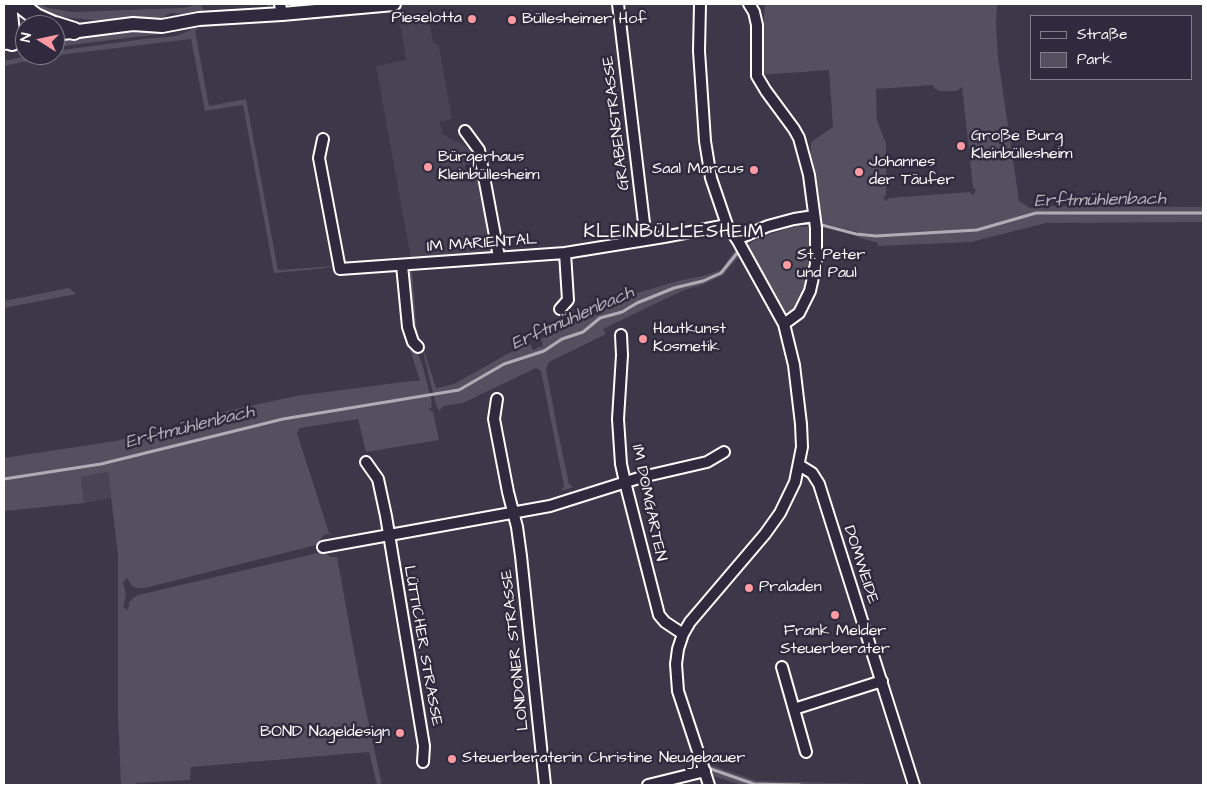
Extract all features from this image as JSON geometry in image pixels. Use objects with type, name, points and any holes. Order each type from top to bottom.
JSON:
[{"type":"main road","points":[[14,41],[17,5],[33,15]]},
{"type":"main road","points":[[65,28],[74,31]]},
{"type":"street","points":[[65,32],[133,24],[162,26],[199,19],[281,9],[394,4]]},
{"type":"street","name":"GRABENSTRASSE","points":[[618,4],[646,240]]},
{"type":"street","points":[[700,4],[699,51],[705,141],[711,178],[727,225],[784,324],[794,365],[802,447],[799,465],[790,493],[775,522],[696,614],[683,634],[676,656],[677,682],[681,701],[709,785]]},
{"type":"street","points":[[749,4],[756,18],[757,76],[799,138],[809,175],[815,222],[816,264],[810,291],[799,313],[784,324]]},
{"type":"street","points":[[465,131],[479,150],[499,258]]},
{"type":"street","name":"IM MARIENTAL","points":[[323,139],[319,158],[340,269],[565,252],[727,225]]},
{"type":"street","points":[[740,245],[768,226],[794,218],[815,222]]},
{"type":"street","points":[[560,308],[568,300],[565,252]]},
{"type":"street","points":[[402,265],[408,327],[418,347]]},
{"type":"street","name":"IM DOMGARTEN","points":[[621,335],[622,355],[618,426],[621,464],[659,615],[665,622],[683,634]]},
{"type":"street","name":"LONDONER STRASSE","points":[[497,399],[494,419],[521,556],[545,785]]},
{"type":"street","points":[[323,546],[550,506],[660,472],[706,462],[724,452]]},
{"type":"street","name":"LÜTTICHER STRASSE","points":[[366,462],[378,479],[386,516],[424,746],[423,762]]},
{"type":"street","name":"DOMWEIDE","points":[[799,465],[812,472],[819,484],[914,785]]},
{"type":"street","points":[[782,667],[806,752]]},
{"type":"street","points":[[794,709],[882,682]]},
{"type":"street","points":[[648,785],[705,771]]},
{"type":"shaded area","points":[[428,11],[433,43],[439,46],[452,119],[440,122],[442,134],[475,151],[493,248],[490,252],[411,259],[376,66],[406,60],[398,12]]},
{"type":"shaded area","points":[[108,472],[111,498],[84,503],[81,477]]},
{"type":"green space","points":[[30,4],[40,4],[48,8],[73,12],[183,8],[193,4],[201,4],[204,13],[266,8],[271,4],[269,9],[192,15],[171,13],[166,15],[165,18],[148,17],[105,21],[65,17],[65,15],[47,15]]},
{"type":"green space","points":[[765,4],[997,4],[998,58],[1019,201],[1030,208],[1037,206],[1203,207],[1203,222],[1046,223],[971,242],[878,246],[878,243],[857,237],[858,232],[822,223],[816,174],[811,156],[811,142],[833,127],[829,70],[761,75]],"holes":[[[933,85],[935,89],[940,91],[957,91],[962,87],[973,187],[976,190],[973,195],[970,192],[889,198],[886,201],[883,197],[886,195],[886,143],[877,121],[876,89]]]},
{"type":"green space","points":[[196,28],[197,30],[195,31],[209,106],[246,99],[278,270],[335,266],[274,273],[243,105],[205,111],[191,39],[65,54],[65,50],[176,36]]},
{"type":"green space","points":[[134,29],[159,34],[65,46],[65,39]]},
{"type":"green space","points":[[15,59],[15,64],[4,66],[4,61]]},
{"type":"green space","points":[[796,226],[809,227],[809,274],[806,287],[794,311],[785,312],[747,245],[761,237]]},
{"type":"green space","points":[[736,249],[740,255],[723,275],[702,285],[687,289],[603,329],[606,334],[549,362],[546,369],[557,427],[569,484],[574,487],[561,491],[564,486],[541,371],[536,368],[463,403],[443,406],[439,411],[420,339],[436,388],[454,384],[509,353],[530,344],[533,350],[543,346],[541,339],[609,301],[721,270]]},
{"type":"green space","points":[[407,271],[412,271],[417,334],[411,325]]},
{"type":"green space","points":[[69,288],[76,294],[4,308],[4,301]]},
{"type":"green space","points":[[404,330],[411,348],[417,351],[422,364],[432,402],[432,408],[428,409],[433,412],[439,440],[366,452],[358,419],[300,428],[297,433],[329,533],[333,535],[324,535],[319,541],[320,544],[145,588],[132,586],[127,578],[123,582],[126,595],[123,607],[128,610],[129,603],[138,595],[322,552],[331,557],[337,557],[359,678],[382,785],[377,785],[369,752],[191,767],[190,780],[121,785],[118,714],[118,555],[108,472],[81,477],[84,503],[4,511],[4,458],[115,441],[231,410],[296,396],[420,381]]},
{"type":"green space","points":[[707,764],[757,781],[910,785],[742,785],[713,776],[709,773]]},
{"type":"waterway","name":"Erftmühlenbach","points":[[793,224],[809,223],[856,234],[876,236],[977,230],[1036,213],[1203,213]]},
{"type":"waterway","name":"Erftmühlenbach","points":[[4,479],[101,464],[283,419],[459,390],[504,364],[544,351],[562,339],[583,332],[600,318],[622,312],[637,303],[674,288],[703,281],[721,273],[746,242],[759,235]]},
{"type":"waterway","points":[[711,769],[754,784],[800,785]]},
{"type":"place","name":"Pieselotta","points":[[472,19]]},
{"type":"place","name":"Büllesheimer Hof","points":[[512,20]]},
{"type":"place","name":"Große Burg Kleinbüllesheim","points":[[961,146]]},
{"type":"place","name":"Bürgerhaus Kleinbüllesheim","points":[[428,167]]},
{"type":"place","name":"Saal Marcus","points":[[754,170]]},
{"type":"place","name":"Johannes der Täufer","points":[[859,172]]},
{"type":"place","name":"St. Peter und Paul","points":[[787,265]]},
{"type":"place","name":"Hautkunst Kosmetik","points":[[643,339]]},
{"type":"place","name":"Praladen","points":[[749,588]]},
{"type":"place","name":"Frank Melder Steuerberater","points":[[835,615]]},
{"type":"place","name":"BOND Nageldesign","points":[[400,733]]},
{"type":"place","name":"Steuerberaterin Christine Neugebauer","points":[[452,759]]},
{"type":"district","name":"KLEINBÜLLESHEIM","points":[[674,233]]}]
